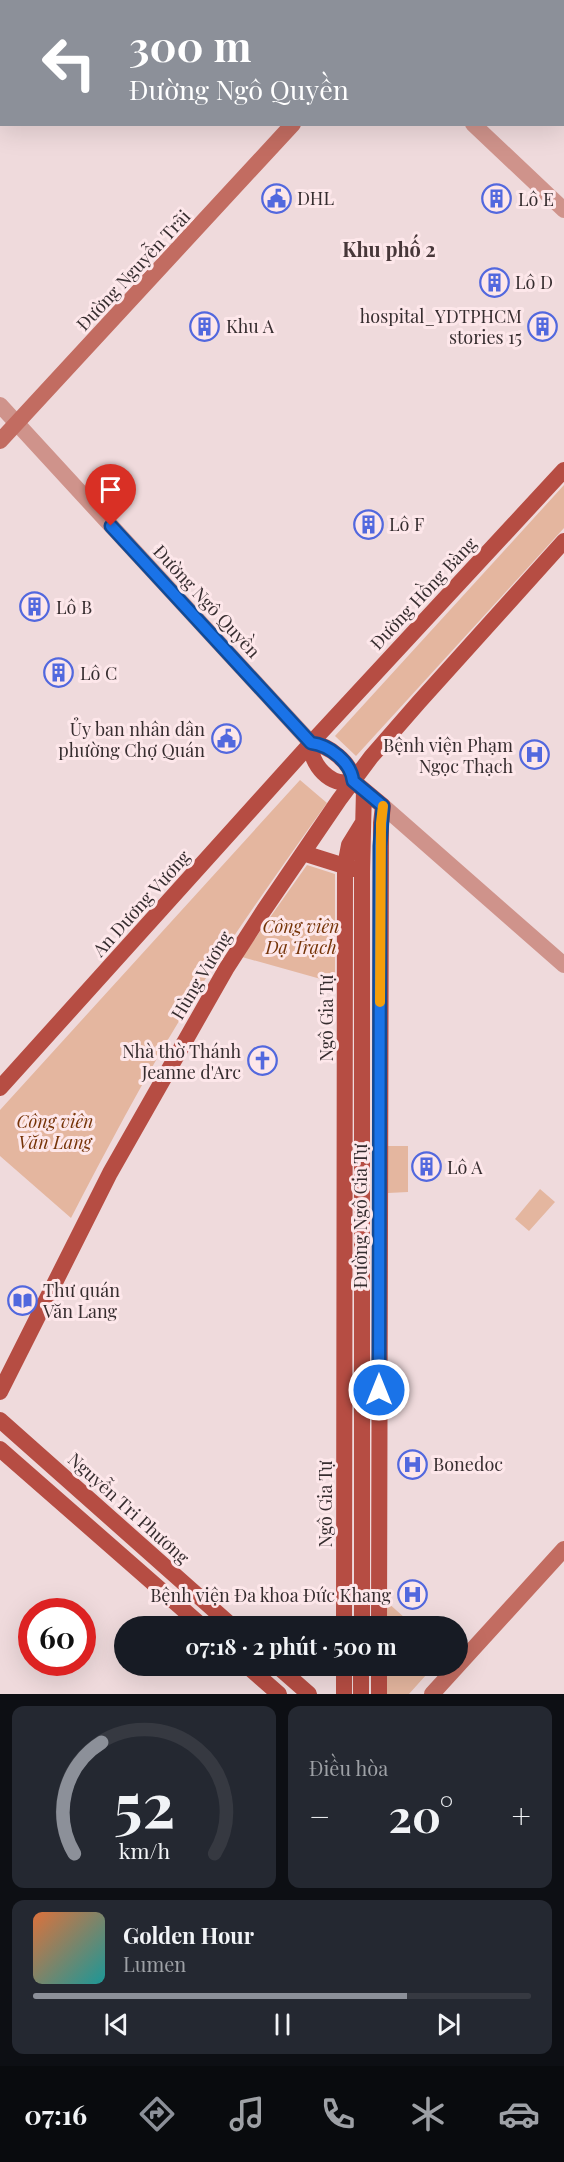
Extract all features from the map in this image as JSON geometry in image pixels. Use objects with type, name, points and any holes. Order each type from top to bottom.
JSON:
[{"type":"main road","name":"Đường Nguyễn Trãi","points":[[0,441],[292,126]]},
{"type":"main road","name":"Đường Hồng Bàng","points":[[311,743],[564,470]]},
{"type":"main road","points":[[363,823],[359,786],[419,702],[564,542]]},
{"type":"main road","name":"Đường Ngô Quyền","points":[[311,743],[310,749],[314,761],[328,776],[343,783],[359,786],[383,806]]},
{"type":"main road","name":"An Dương Vương","points":[[0,1088],[311,743]]},
{"type":"main road","name":"Hùng Vương","points":[[0,1392],[110,1173],[226,969],[303,853],[359,786]]},
{"type":"main road","name":"Đường Ngô Gia Tự","points":[[379,1616],[380,1012],[383,806]]},
{"type":"main road","name":"Ngô Gia Tự","points":[[344,1616],[345,867],[349,846],[363,823]]},
{"type":"main road","name":"Ngô Gia Tự","points":[[362,1616],[363,823]]},
{"type":"main road","points":[[303,853],[362,872]]},
{"type":"main road","points":[[345,1002],[380,1012]]},
{"type":"main road","points":[[362,1083],[380,1084]]},
{"type":"main road","points":[[345,1162],[362,1167]]},
{"type":"main road","points":[[362,1222],[380,1221]]},
{"type":"main road","points":[[345,1390],[362,1391]]},
{"type":"main road","points":[[362,1411],[379,1411]]},
{"type":"main road","name":"Nguyễn Tri Phương","points":[[0,1420],[221,1616]]},
{"type":"main road","points":[[0,1449],[191,1616]]},
{"type":"main road","points":[[72,1511],[85,1496]]},
{"type":"main road","points":[[432,1694],[564,1549]]},
{"type":"main road","points":[[259,1676],[279,1694]]},
{"type":"main road","points":[[289,1676],[309,1694]]},
{"type":"main road","points":[[344,1676],[344,1694]]},
{"type":"main road","points":[[362,1676],[362,1694]]},
{"type":"main road","points":[[379,1676],[379,1694]]},
{"type":"street","points":[[475,126],[564,210]]},
{"type":"street","name":"Đường Ngô Quyền","points":[[0,405],[311,743]]},
{"type":"street","name":"Đường Ngô Quyền","points":[[383,806],[564,965]]},
{"type":"green space","points":[[564,485],[564,528],[356,756],[335,736]]},
{"type":"green space","name":"Công viên Văn Lang","points":[[300,780],[327,803],[227,946],[178,1022],[71,1218],[0,1156],[0,1110]]},
{"type":"green space","name":"Công viên Dạ Trạch","points":[[307,865],[335,874],[335,983],[242,957]]},
{"type":"green space","points":[[388,1146],[408,1146],[408,1192],[388,1193]]},
{"type":"green space","points":[[540,1189],[555,1202],[529,1231],[515,1219]]},
{"type":"green space","points":[[387,1602],[403,1616],[386,1616]]},
{"type":"green space","points":[[384,1676],[425,1676],[409,1694],[383,1694]]},
{"type":"slow traffic","points":[[380,1002],[383,806]]},
{"type":"place","name":"DHL","points":[[276,198]]},
{"type":"place","name":"Lô E","points":[[497,199]]},
{"type":"place","name":"Lô D","points":[[494,282]]},
{"type":"place","name":"Khu A","points":[[205,326]]},
{"type":"place","name":"hospital_YDTPHCM stories 15","points":[[543,326]]},
{"type":"place","name":"Lô F","points":[[368,524]]},
{"type":"place","name":"Lô B","points":[[35,607]]},
{"type":"place","name":"Lô C","points":[[59,673]]},
{"type":"place","name":"Ủy ban nhân dân phường Chợ Quán","points":[[226,739]]},
{"type":"place","name":"Bệnh viện Phạm Ngọc Thạch","points":[[534,755]]},
{"type":"place","name":"Nhà thờ Thánh Jeanne d'Arc","points":[[262,1061]]},
{"type":"place","name":"Lô A","points":[[426,1167]]},
{"type":"place","name":"Thư quán Văn Lang","points":[[22,1300]]},
{"type":"place","name":"Bonedoc","points":[[412,1464]]},
{"type":"place","name":"Bệnh viện Đa khoa Đức Khang","points":[[412,1595]]},
{"type":"district","name":"Khu phố 2","points":[[389,248]]},
{"type":"route","points":[[111,526],[311,743],[326,747],[345,763],[349,767],[353,781],[383,806],[380,846],[379,1390]]}]
